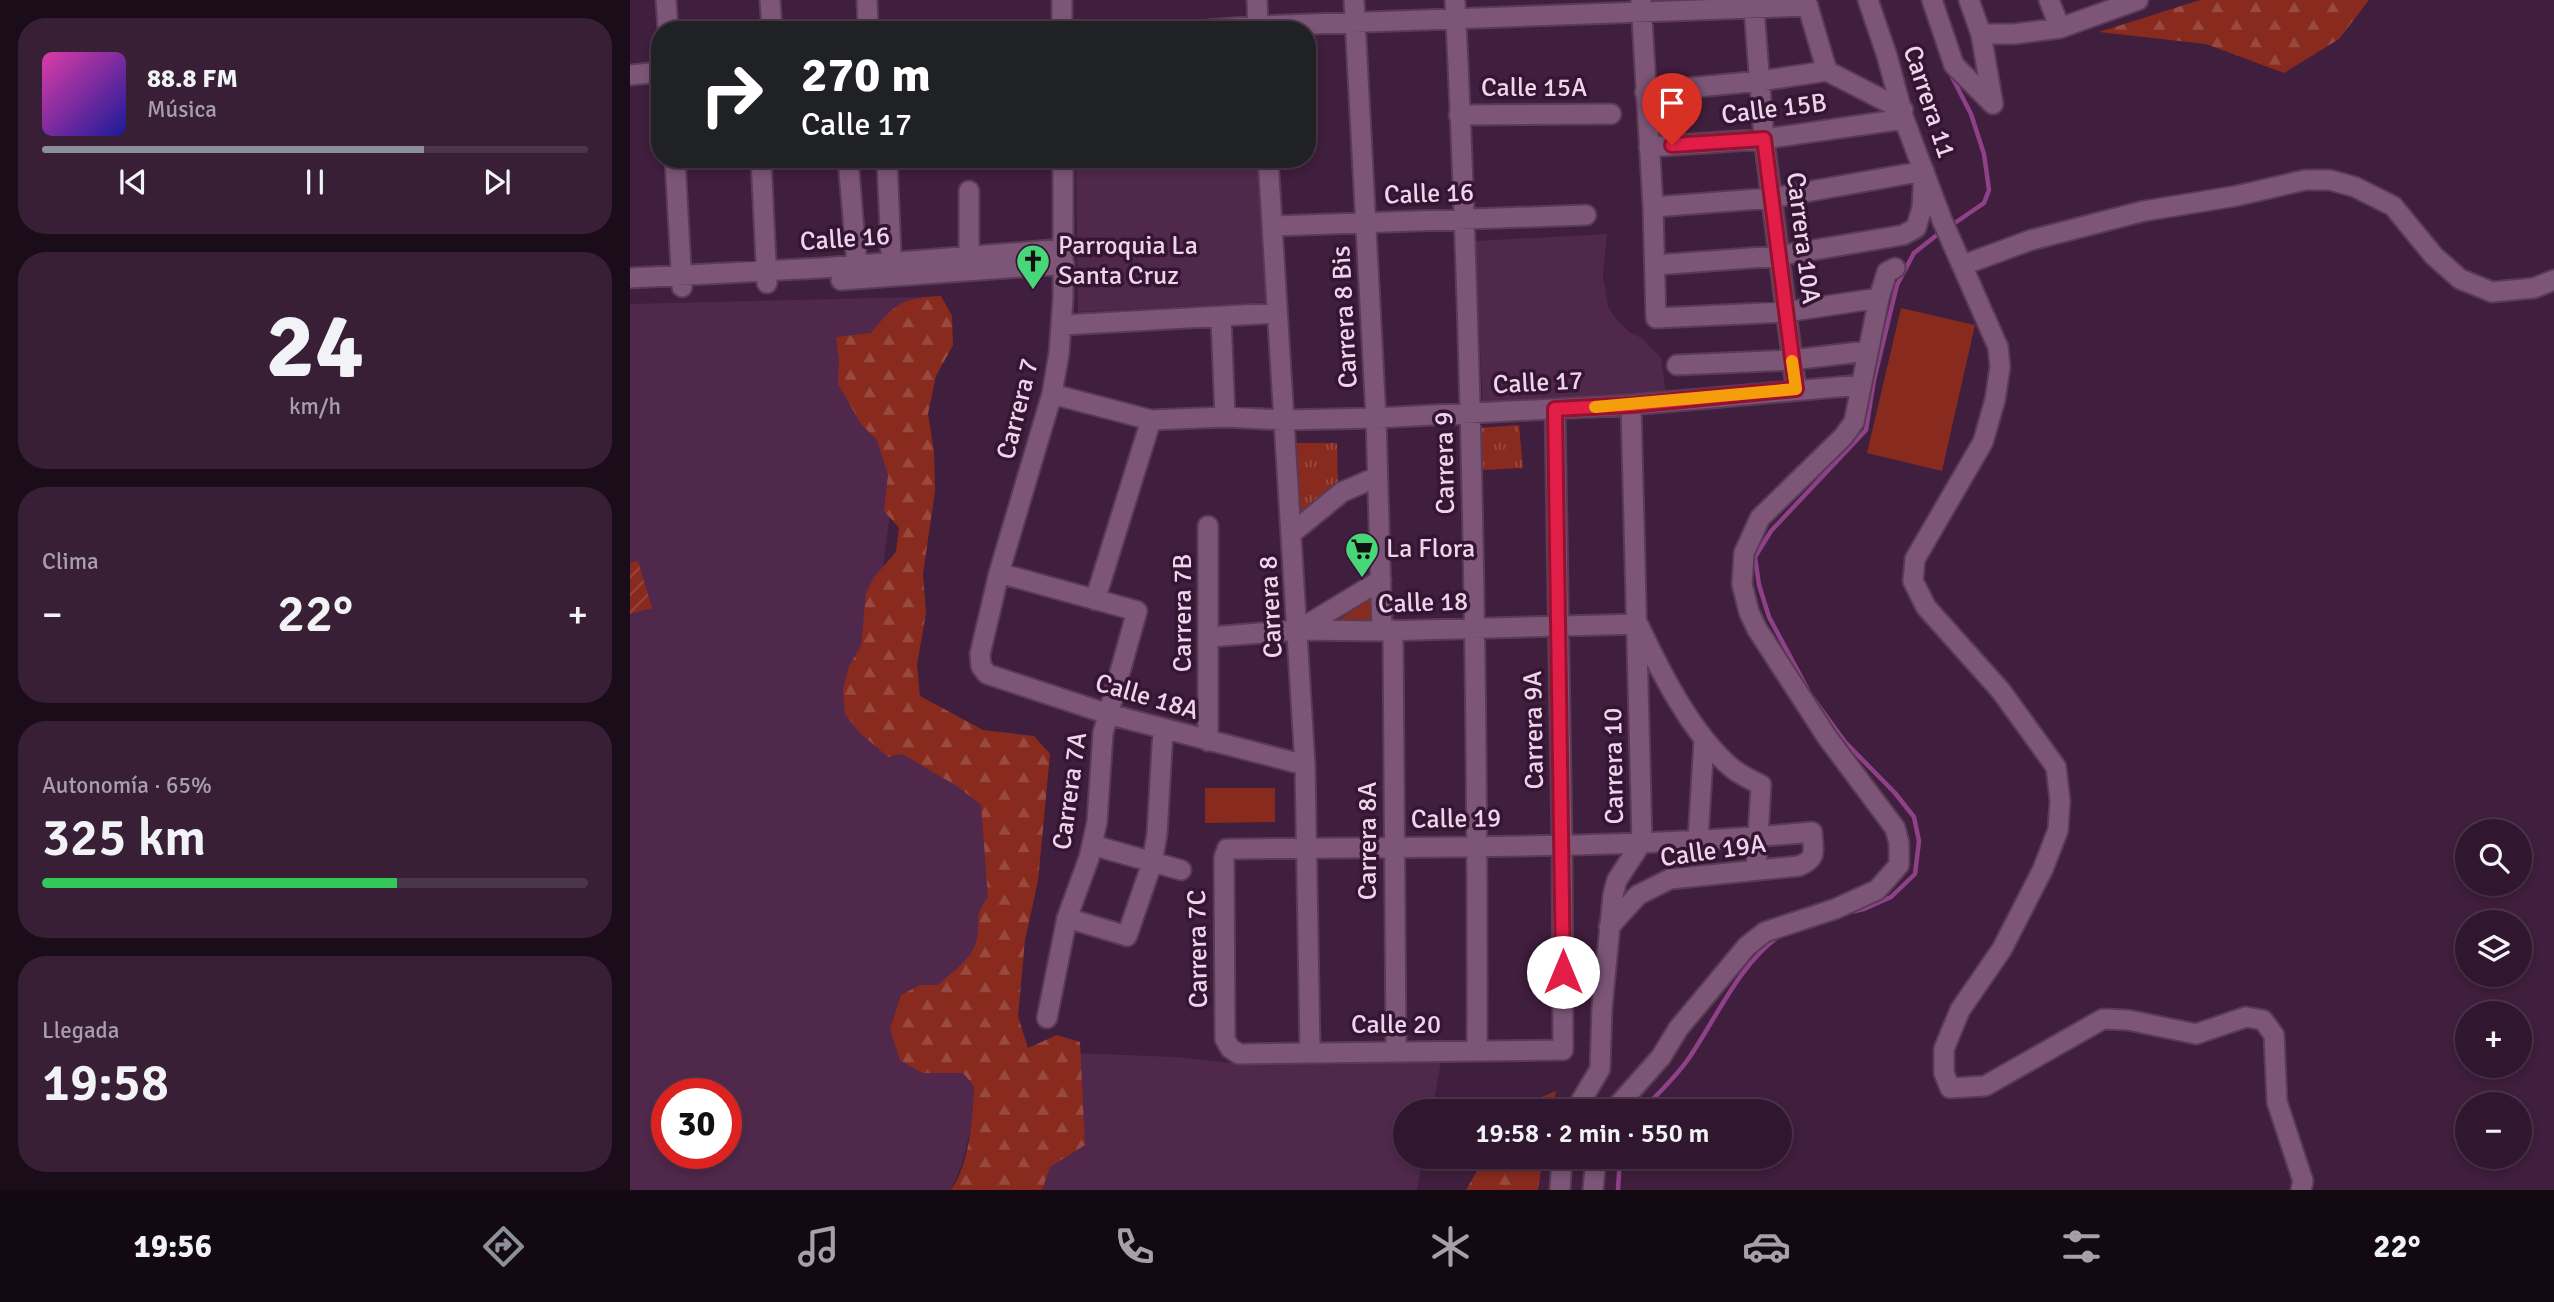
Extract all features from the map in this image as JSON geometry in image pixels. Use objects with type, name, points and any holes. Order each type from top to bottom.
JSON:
[{"type":"street","points":[[666,0],[667,21]]},
{"type":"street","points":[[770,0],[771,21]]},
{"type":"street","points":[[867,0],[868,21]]},
{"type":"street","points":[[1062,0],[1062,21]]},
{"type":"street","points":[[1256,0],[1258,21]]},
{"type":"street","name":"Carrera 8 Bis","points":[[1354,0],[1367,222],[1381,580],[1388,631]]},
{"type":"street","name":"Carrera 11","points":[[1868,0],[1903,114],[1942,220],[1998,347],[2000,367],[1995,400],[1983,442],[1915,559],[1913,581],[1926,607],[2001,691],[2056,767],[2060,801],[2058,830],[2043,869],[2002,949],[1960,1010],[1944,1049],[1944,1073],[1950,1088],[1985,1086],[2103,1019],[2128,1020],[2196,1034],[2246,1017],[2263,1020],[2274,1035],[2277,1102],[2303,1181],[2301,1190]]},
{"type":"street","points":[[1932,0],[1954,65],[1993,104],[1981,34],[1969,0]]},
{"type":"street","points":[[2049,0],[2060,28]]},
{"type":"street","points":[[1981,34],[2014,34],[2060,28],[2129,1]]},
{"type":"street","points":[[1316,25],[1356,23],[1455,9],[1641,6],[1754,8],[1807,3],[1827,71]]},
{"type":"street","points":[[1641,6],[1653,207],[1656,318],[1786,312],[1879,298]]},
{"type":"street","name":"Carrera 10A","points":[[1754,8],[1764,139],[1796,389]]},
{"type":"street","name":"Carrera 9","points":[[1455,9],[1466,219],[1475,627],[1477,1051]]},
{"type":"street","points":[[1961,74],[1987,64]]},
{"type":"street","points":[[1645,92],[1760,81],[1827,71],[1903,114]]},
{"type":"street","points":[[630,75],[651,73]]},
{"type":"street","name":"Calle 15A","points":[[1459,115],[1611,114]]},
{"type":"street","name":"Calle 15B","points":[[1649,147],[1764,139],[1903,114]]},
{"type":"street","points":[[675,168],[681,282]]},
{"type":"street","points":[[761,168],[767,277]]},
{"type":"street","points":[[849,168],[857,272]]},
{"type":"street","points":[[887,168],[892,269]]},
{"type":"street","name":"Carrera 7","points":[[981,666],[980,654],[999,573],[1052,394],[1062,325],[1063,168]]},
{"type":"street","name":"Carrera 8","points":[[1269,168],[1306,765],[1310,1051]]},
{"type":"street","points":[[1653,207],[1772,198],[1924,171],[1922,208],[1916,228],[1903,236],[1778,256],[1654,265]]},
{"type":"street","points":[[1963,265],[2031,240],[2144,211],[2236,196],[2305,180],[2330,180],[2355,187],[2392,206],[2434,256],[2460,279],[2492,292],[2534,288],[2554,280]]},
{"type":"street","points":[[969,191],[969,256]]},
{"type":"street","name":"Calle 16","points":[[1274,226],[1586,215]]},
{"type":"street","name":"Calle 16","points":[[892,269],[969,256],[1063,256]]},
{"type":"street","name":"Calle 16","points":[[630,291],[681,282],[1063,256]]},
{"type":"street","points":[[1624,1099],[1661,1057],[1678,1029],[1747,946],[1765,932],[1835,909],[1877,890],[1899,865],[1899,843],[1895,828],[1827,737],[1756,629],[1742,584],[1744,553],[1760,518],[1843,437],[1854,422],[1879,298],[1887,272],[1895,268]]},
{"type":"street","name":"Calle 16","points":[[630,278],[681,282]]},
{"type":"street","points":[[1062,325],[1277,313]]},
{"type":"street","points":[[1221,317],[1225,417]]},
{"type":"street","points":[[1677,365],[1792,360],[1867,351]]},
{"type":"street","name":"Calle 17","points":[[1052,394],[1151,420],[1225,417],[1284,420],[1631,405],[1861,385]]},
{"type":"street","name":"Carrera 10","points":[[1582,1099],[1600,1069],[1609,927],[1618,880],[1642,842],[1631,405]]},
{"type":"street","name":"Carrera 9A","points":[[1555,409],[1563,1050]]},
{"type":"street","points":[[999,573],[1095,600],[1151,420]]},
{"type":"street","points":[[1292,533],[1342,492],[1377,477]]},
{"type":"street","name":"Carrera 7B","points":[[1208,526],[1208,741]]},
{"type":"street","points":[[1299,630],[1381,580]]},
{"type":"street","name":"Carrera 7A","points":[[1047,1018],[1067,918],[1097,822],[1103,733],[1137,611],[1095,600]]},
{"type":"street","points":[[1638,624],[1660,673],[1704,739],[1733,769],[1760,785],[1756,870]]},
{"type":"street","name":"Calle 18","points":[[1209,637],[1299,630],[1388,631],[1638,624]]},
{"type":"street","name":"Carrera 8A","points":[[1388,631],[1396,1051]]},
{"type":"street","name":"Calle 18A","points":[[981,666],[987,674],[1108,714],[1306,765]]},
{"type":"street","points":[[1067,918],[1127,936],[1152,863],[1157,834],[1163,730]]},
{"type":"street","points":[[1698,841],[1704,739]]},
{"type":"street","name":"Calle 19","points":[[1227,849],[1698,841],[1812,832]]},
{"type":"street","name":"Calle 19A","points":[[1609,927],[1637,895],[1670,879],[1798,866],[1810,862],[1813,855],[1812,832]]},
{"type":"street","points":[[1092,845],[1181,870]]},
{"type":"street","name":"Carrera 7C","points":[[1227,849],[1224,858],[1225,1039],[1230,1048]]},
{"type":"street","name":"Calle 20","points":[[1230,1048],[1239,1054],[1310,1051],[1563,1050]]},
{"type":"street","points":[[1560,1190],[1561,1169]]},
{"type":"street","points":[[1593,1190],[1594,1169]]},
{"type":"shaded area","points":[[1076,168],[1260,168],[1268,302],[1078,312]]},
{"type":"shaded area","points":[[1607,234],[1603,275],[1608,307],[1628,331],[1643,339],[1661,358],[1666,396],[1483,408],[1475,241]]},
{"type":"shaded area","points":[[919,297],[864,709],[1011,812],[1017,1051],[1177,1057],[1229,1063],[1441,1062],[1434,1099],[1393,1099],[1393,1169],[1421,1169],[1417,1190],[1042,1190],[1050,1166],[973,1120],[962,1164],[951,1190],[630,1190],[630,304]]},
{"type":"green space","points":[[2200,0],[2369,0],[2339,39],[2284,73],[2206,44],[2099,32]]},
{"type":"green space","points":[[941,296],[952,316],[953,345],[936,376],[928,414],[934,451],[935,491],[923,574],[926,613],[917,665],[920,696],[983,730],[1034,736],[1050,754],[1038,881],[1025,940],[1018,1016],[1028,1048],[1057,1035],[1080,1042],[1085,1145],[1050,1167],[1042,1190],[951,1190],[966,1153],[974,1086],[963,1073],[922,1073],[900,1060],[890,1029],[901,995],[920,985],[938,985],[961,965],[975,946],[979,914],[988,897],[981,805],[957,786],[902,754],[888,757],[860,733],[845,714],[843,689],[849,666],[861,646],[866,593],[874,577],[896,552],[899,528],[884,511],[888,475],[877,440],[861,424],[838,384],[836,337],[871,333],[886,315],[901,304],[918,298]]},
{"type":"green space","points":[[1901,308],[1975,325],[1942,471],[1867,453]]},
{"type":"green space","points":[[1519,425],[1523,468],[1482,470],[1479,428]]},
{"type":"green space","points":[[1297,443],[1337,443],[1338,486],[1300,516]]},
{"type":"green space","points":[[638,561],[652,608],[630,614],[630,563]]},
{"type":"green space","points":[[1374,596],[1375,620],[1371,625],[1332,624]]},
{"type":"green space","points":[[1205,788],[1275,788],[1275,822],[1205,823]]},
{"type":"green space","points":[[1556,1091],[1554,1099],[1537,1099]]},
{"type":"green space","points":[[1478,1169],[1541,1169],[1538,1190],[1466,1190]]},
{"type":"waterway","points":[[1949,227],[1984,203],[1989,190],[1984,154],[1971,114],[1950,73]]},
{"type":"waterway","points":[[1808,690],[1769,617],[1759,585],[1755,557],[1771,531],[1866,430],[1874,380],[1897,285],[1914,253],[1942,231]]},
{"type":"waterway","points":[[1813,698],[1845,742],[1895,793],[1914,817],[1919,841],[1915,874],[1891,897],[1850,912]]},
{"type":"waterway","points":[[1653,1099],[1684,1065],[1740,977],[1779,936]]},
{"type":"waterway","points":[[1618,1190],[1619,1169]]},
{"type":"slow traffic","points":[[1595,407],[1796,389],[1792,361]]},
{"type":"place","name":"Parroquia La Santa Cruz","points":[[1033,291]]},
{"type":"place","name":"La Flora","points":[[1362,579]]},
{"type":"route","points":[[1563,972],[1555,409],[1631,405],[1796,389],[1764,139],[1672,145]]}]
